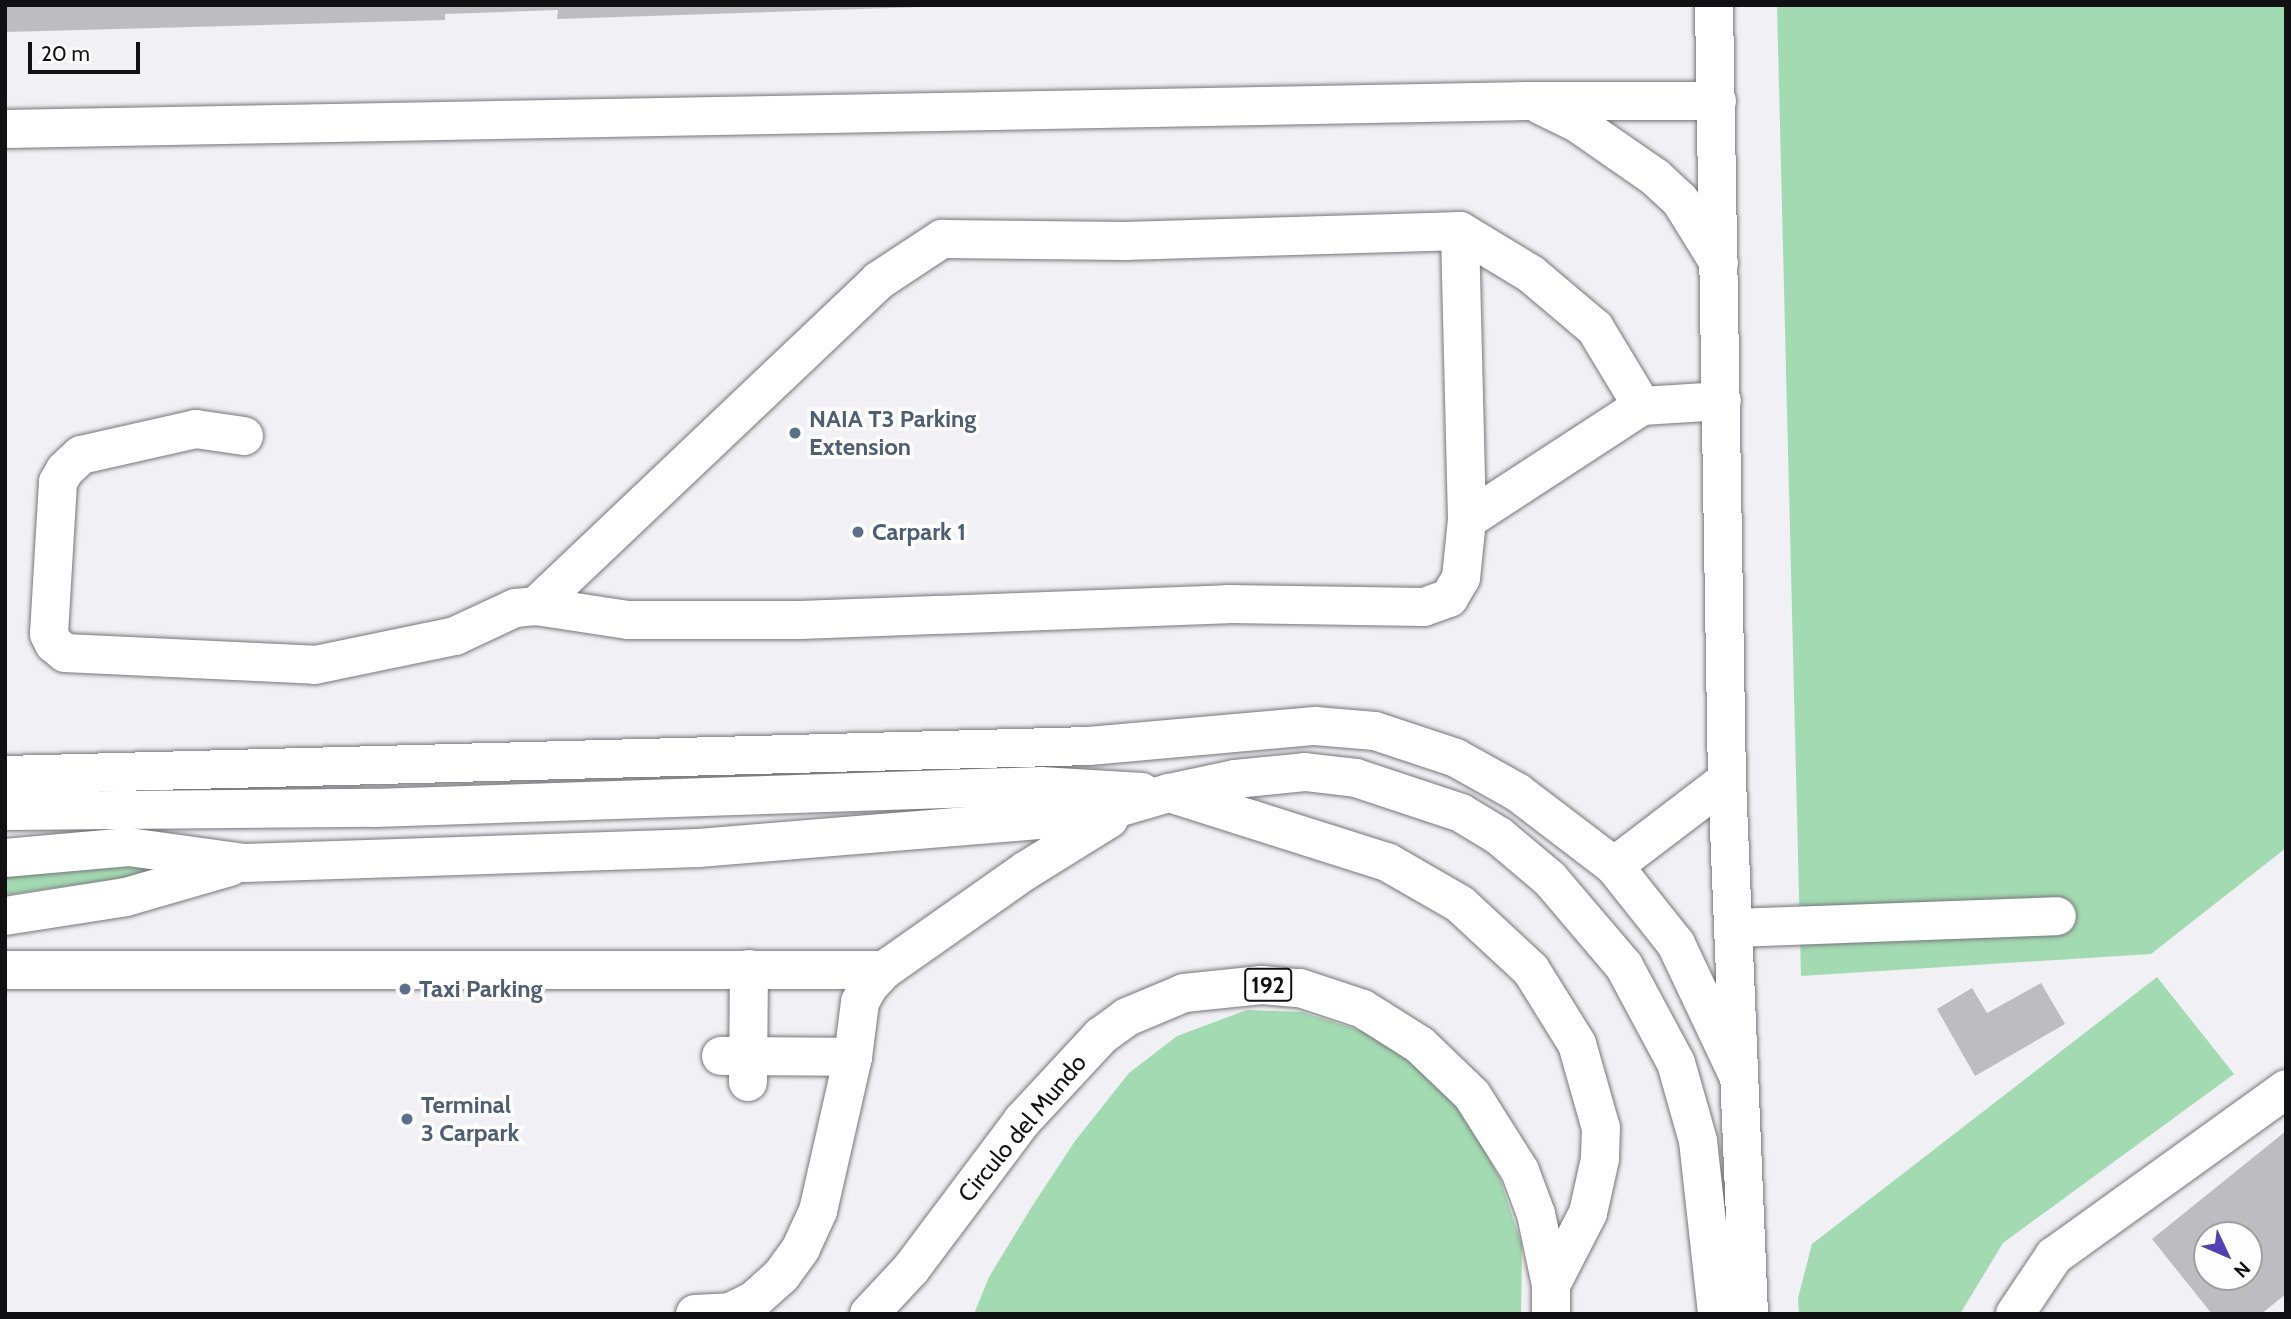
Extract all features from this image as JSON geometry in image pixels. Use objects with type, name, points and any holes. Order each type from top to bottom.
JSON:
[{"type":"main road","points":[[1714,5],[1727,780],[1749,1314]]},
{"type":"main road","points":[[5,129],[1528,101],[1717,101]]},
{"type":"main road","points":[[1528,101],[1577,122],[1655,177],[1680,200],[1720,265]]},
{"type":"main road","points":[[244,436],[196,429],[81,455],[65,470],[58,482],[49,634],[54,644],[65,653],[315,665],[455,636],[515,608],[536,606],[628,620],[800,621],[1228,604],[1424,607],[1449,598],[1461,578],[1467,520],[1460,231]]},
{"type":"main road","points":[[536,606],[903,261],[942,239],[1126,241],[1460,231],[1531,274],[1595,328],[1643,406]]},
{"type":"main road","points":[[1467,520],[1643,406],[1722,401]]},
{"type":"main road","points":[[5,775],[1089,746],[1315,726],[1375,731],[1456,758],[1517,792],[1614,866],[1676,944],[1738,1075]]},
{"type":"main road","points":[[695,1314],[730,1312],[753,1301],[780,1276],[801,1248],[818,1211],[853,1057],[860,1003],[884,970],[1035,864],[1125,809],[1169,793],[1305,772],[1356,778],[1461,813],[1524,855],[1577,906],[1624,966],[1657,1021],[1693,1114],[1717,1314]]},
{"type":"main road","points":[[1614,866],[1727,780]]},
{"type":"main road","points":[[5,811],[374,808],[1041,786],[1169,793],[1387,862],[1460,904],[1531,970],[1577,1044],[1601,1128],[1600,1159],[1588,1213],[1551,1299]]},
{"type":"main road","points":[[5,858],[129,847],[245,863],[699,848],[1125,809]]},
{"type":"main road","points":[[5,916],[126,897],[245,863]]},
{"type":"main road","points":[[1733,928],[2057,916]]},
{"type":"main road","points":[[749,969],[739,1064],[853,1057]]},
{"type":"main road","points":[[5,970],[884,970]]},
{"type":"main road","name":"Circulo del Mundo","points":[[869,1314],[930,1242],[1022,1121],[1101,1036],[1146,1008],[1184,993],[1262,985],[1300,988],[1363,1009],[1392,1024],[1445,1066],[1496,1127],[1520,1171],[1536,1214],[1551,1299]]},
{"type":"main road","points":[[2015,1314],[2054,1256],[2286,1089]]},
{"type":"green space","points":[[1777,5],[2286,5],[2286,848],[2151,954],[1801,976]]},
{"type":"green space","points":[[126,867],[177,870],[5,895],[5,877]]},
{"type":"green space","points":[[2157,977],[2234,1074],[2003,1243],[1960,1314],[1799,1314],[1798,1298],[1812,1244]]},
{"type":"green space","points":[[1247,1010],[1302,1012],[1374,1035],[1422,1066],[1468,1119],[1500,1179],[1522,1245],[1521,1314],[974,1314],[989,1277],[1031,1208],[1075,1141],[1129,1073],[1177,1036]]},
{"type":"building","points":[[5,5],[982,5],[557,19],[558,10],[445,14],[445,20],[5,32]]},
{"type":"building","points":[[2041,983],[2065,1024],[1975,1076],[1937,1009],[1972,988],[1987,1013]]},
{"type":"building","points":[[2286,1131],[2286,1294],[2261,1314],[2212,1314],[2194,1291],[2263,1291],[2263,1221],[2193,1221],[2193,1290],[2152,1239]]},
{"type":"place","name":"NAIA T3 Parking Extension","points":[[795,433]]},
{"type":"place","name":"Carpark 1","points":[[858,532]]},
{"type":"place","name":"Taxi Parking","points":[[405,989]]},
{"type":"place","name":"Terminal 3 Carpark","points":[[407,1119]]}]
